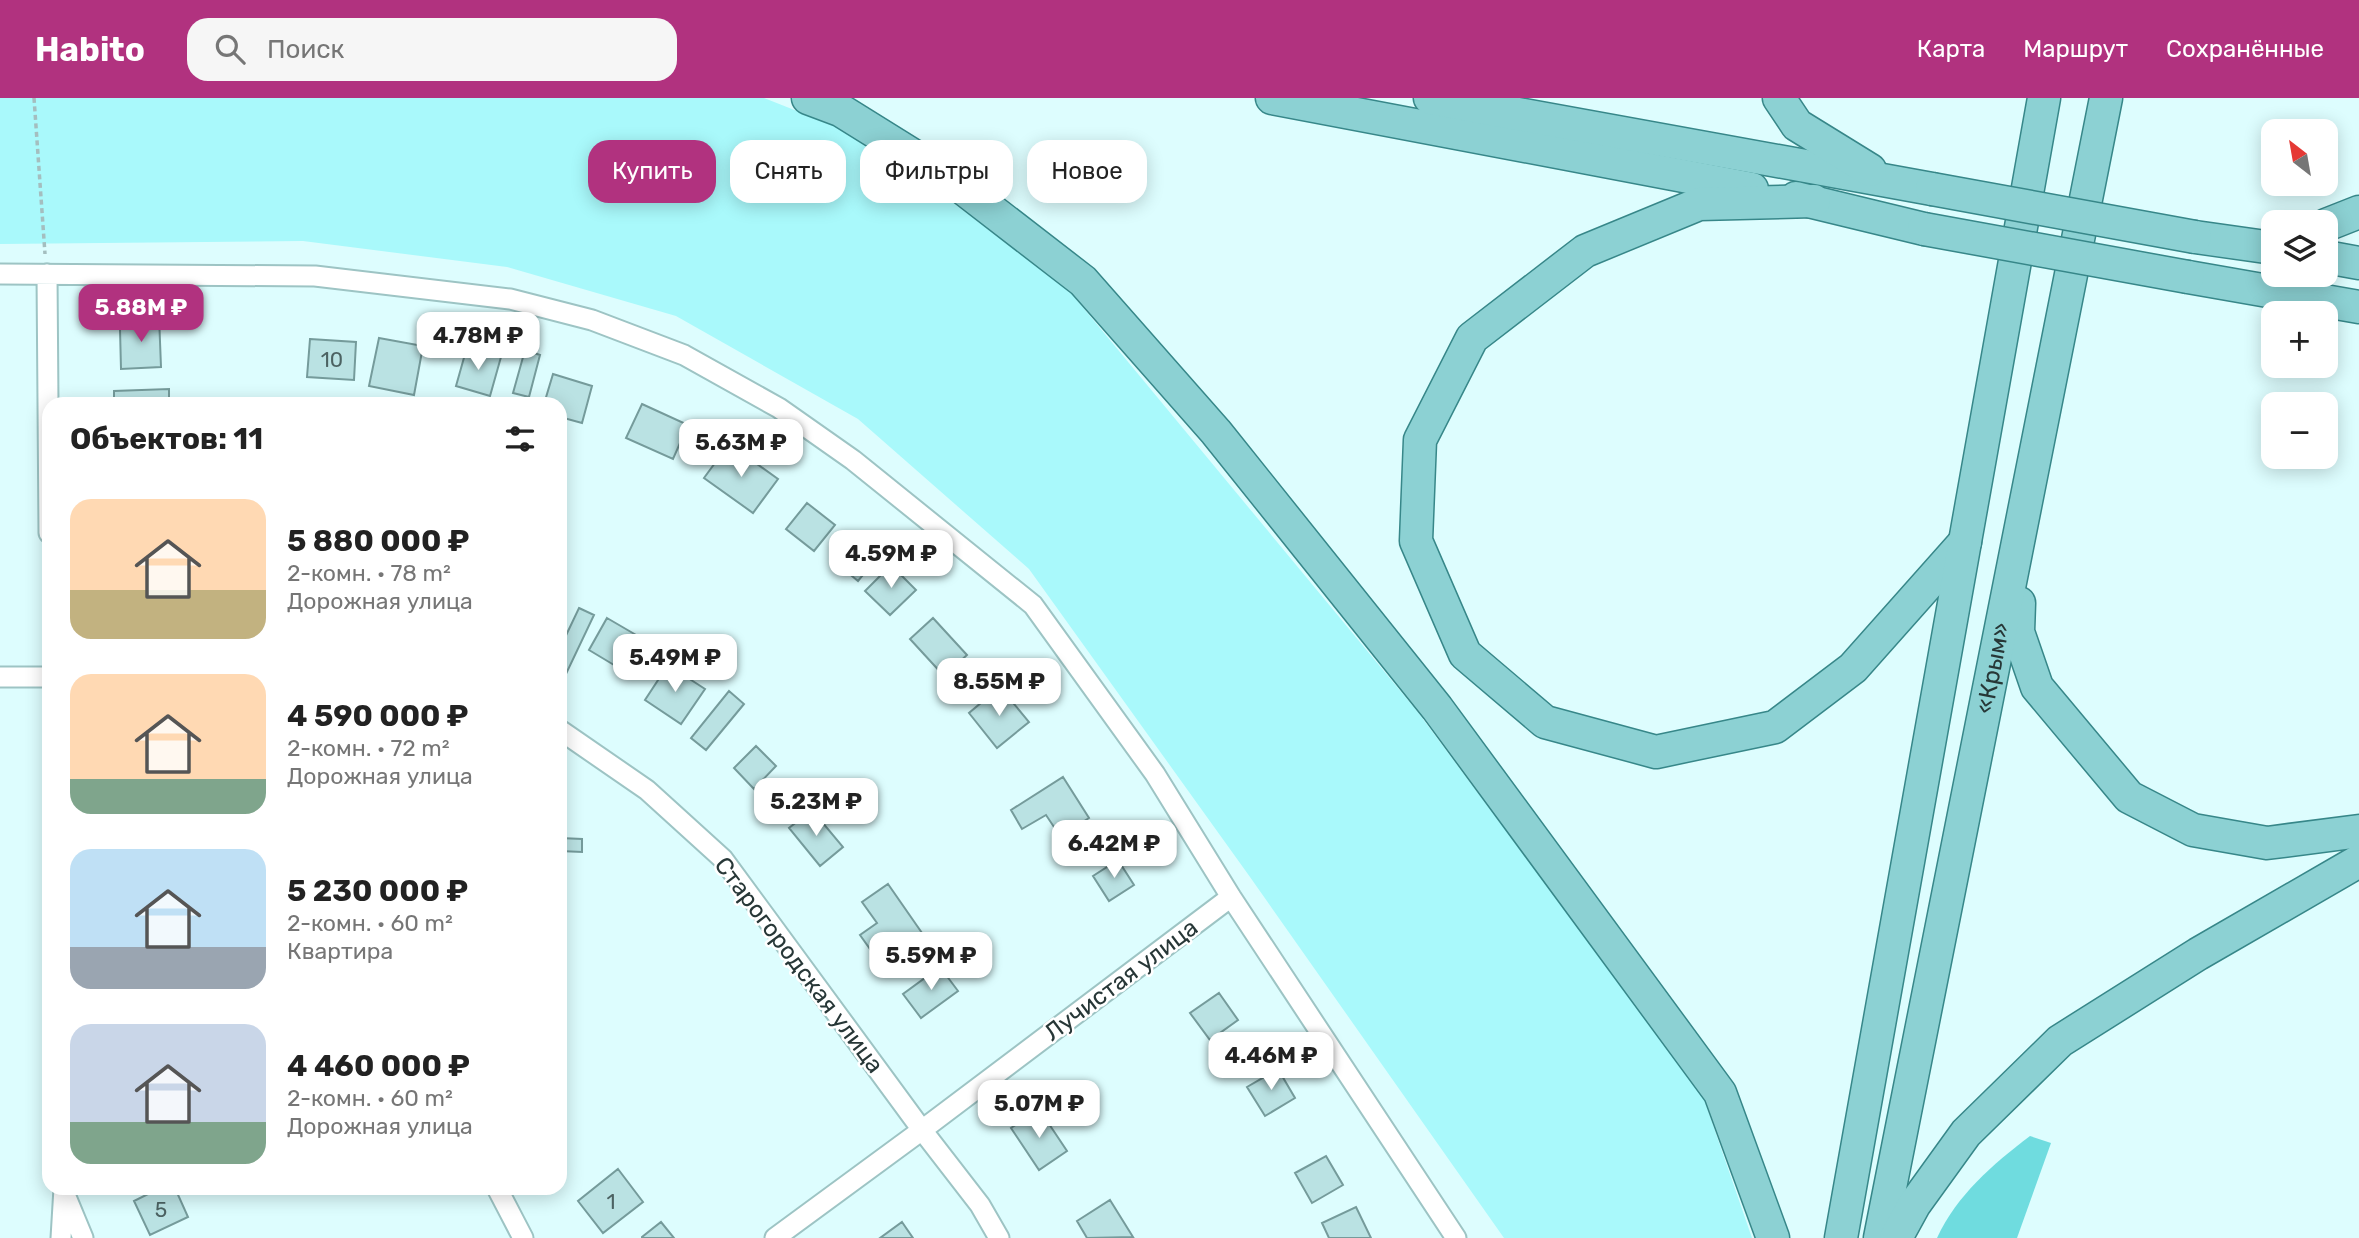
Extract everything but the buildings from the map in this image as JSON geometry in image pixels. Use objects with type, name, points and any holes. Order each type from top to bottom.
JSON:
[{"type":"main road","points":[[808,98],[840,110],[951,179],[1083,281],[1216,432],[1437,708],[1720,1093],[1773,1238]]},
{"type":"main road","points":[[1272,98],[1814,201],[1924,229],[2359,307]]},
{"type":"main road","points":[[1430,98],[2195,237],[2261,244]]},
{"type":"main road","points":[[1779,98],[1797,125],[1886,180]]},
{"type":"main road","name":"«Крым»","points":[[1841,1238],[2043,98]]},
{"type":"main road","name":"«Крым»","points":[[1880,1238],[2020,544],[2106,98]]},
{"type":"main road","points":[[1814,201],[1699,204],[1585,251],[1472,338],[1420,440],[1416,541],[1465,654],[1545,722],[1656,752],[1775,727],[1853,668],[1965,542]]},
{"type":"main road","points":[[2338,220],[2359,212]]},
{"type":"main road","points":[[2338,259],[2359,263]]},
{"type":"main road","points":[[2265,292],[2291,301]]},
{"type":"main road","points":[[2338,318],[2359,326]]},
{"type":"main road","points":[[2020,544],[2018,632],[2037,687],[2129,797],[2193,830],[2267,843],[2359,831]]},
{"type":"main road","points":[[1895,1238],[1914,1205],[1966,1133],[2060,1041],[2198,954],[2359,861]]},
{"type":"street","points":[[0,274],[315,276],[510,299],[592,320],[684,355],[779,408],[853,460],[1033,605],[1155,774],[1231,897],[1456,1238]]},
{"type":"street","points":[[47,274],[48,397]]},
{"type":"street","points":[[0,677],[42,677]]},
{"type":"street","name":"Старогородская улица","points":[[567,735],[647,790],[723,859],[980,1205],[999,1238]]},
{"type":"street","name":"Лучистая улица","points":[[775,1238],[1231,897]]},
{"type":"street","points":[[61,1238],[64,1195]]},
{"type":"street","points":[[66,1195],[83,1238]]},
{"type":"street","points":[[501,1195],[523,1238]]},
{"type":"path","points":[[34,98],[47,274]]},
{"type":"shaded area","points":[[0,98],[764,98],[835,126],[860,142],[860,203],[954,203],[1071,293],[1417,711],[1703,1096],[1752,1238],[1504,1238],[1029,569],[858,419],[676,316],[507,267],[303,241],[0,244]]},
{"type":"shaded area","points":[[2030,1136],[2051,1143],[2017,1238],[1937,1238],[1954,1208],[1965,1195]]}]
